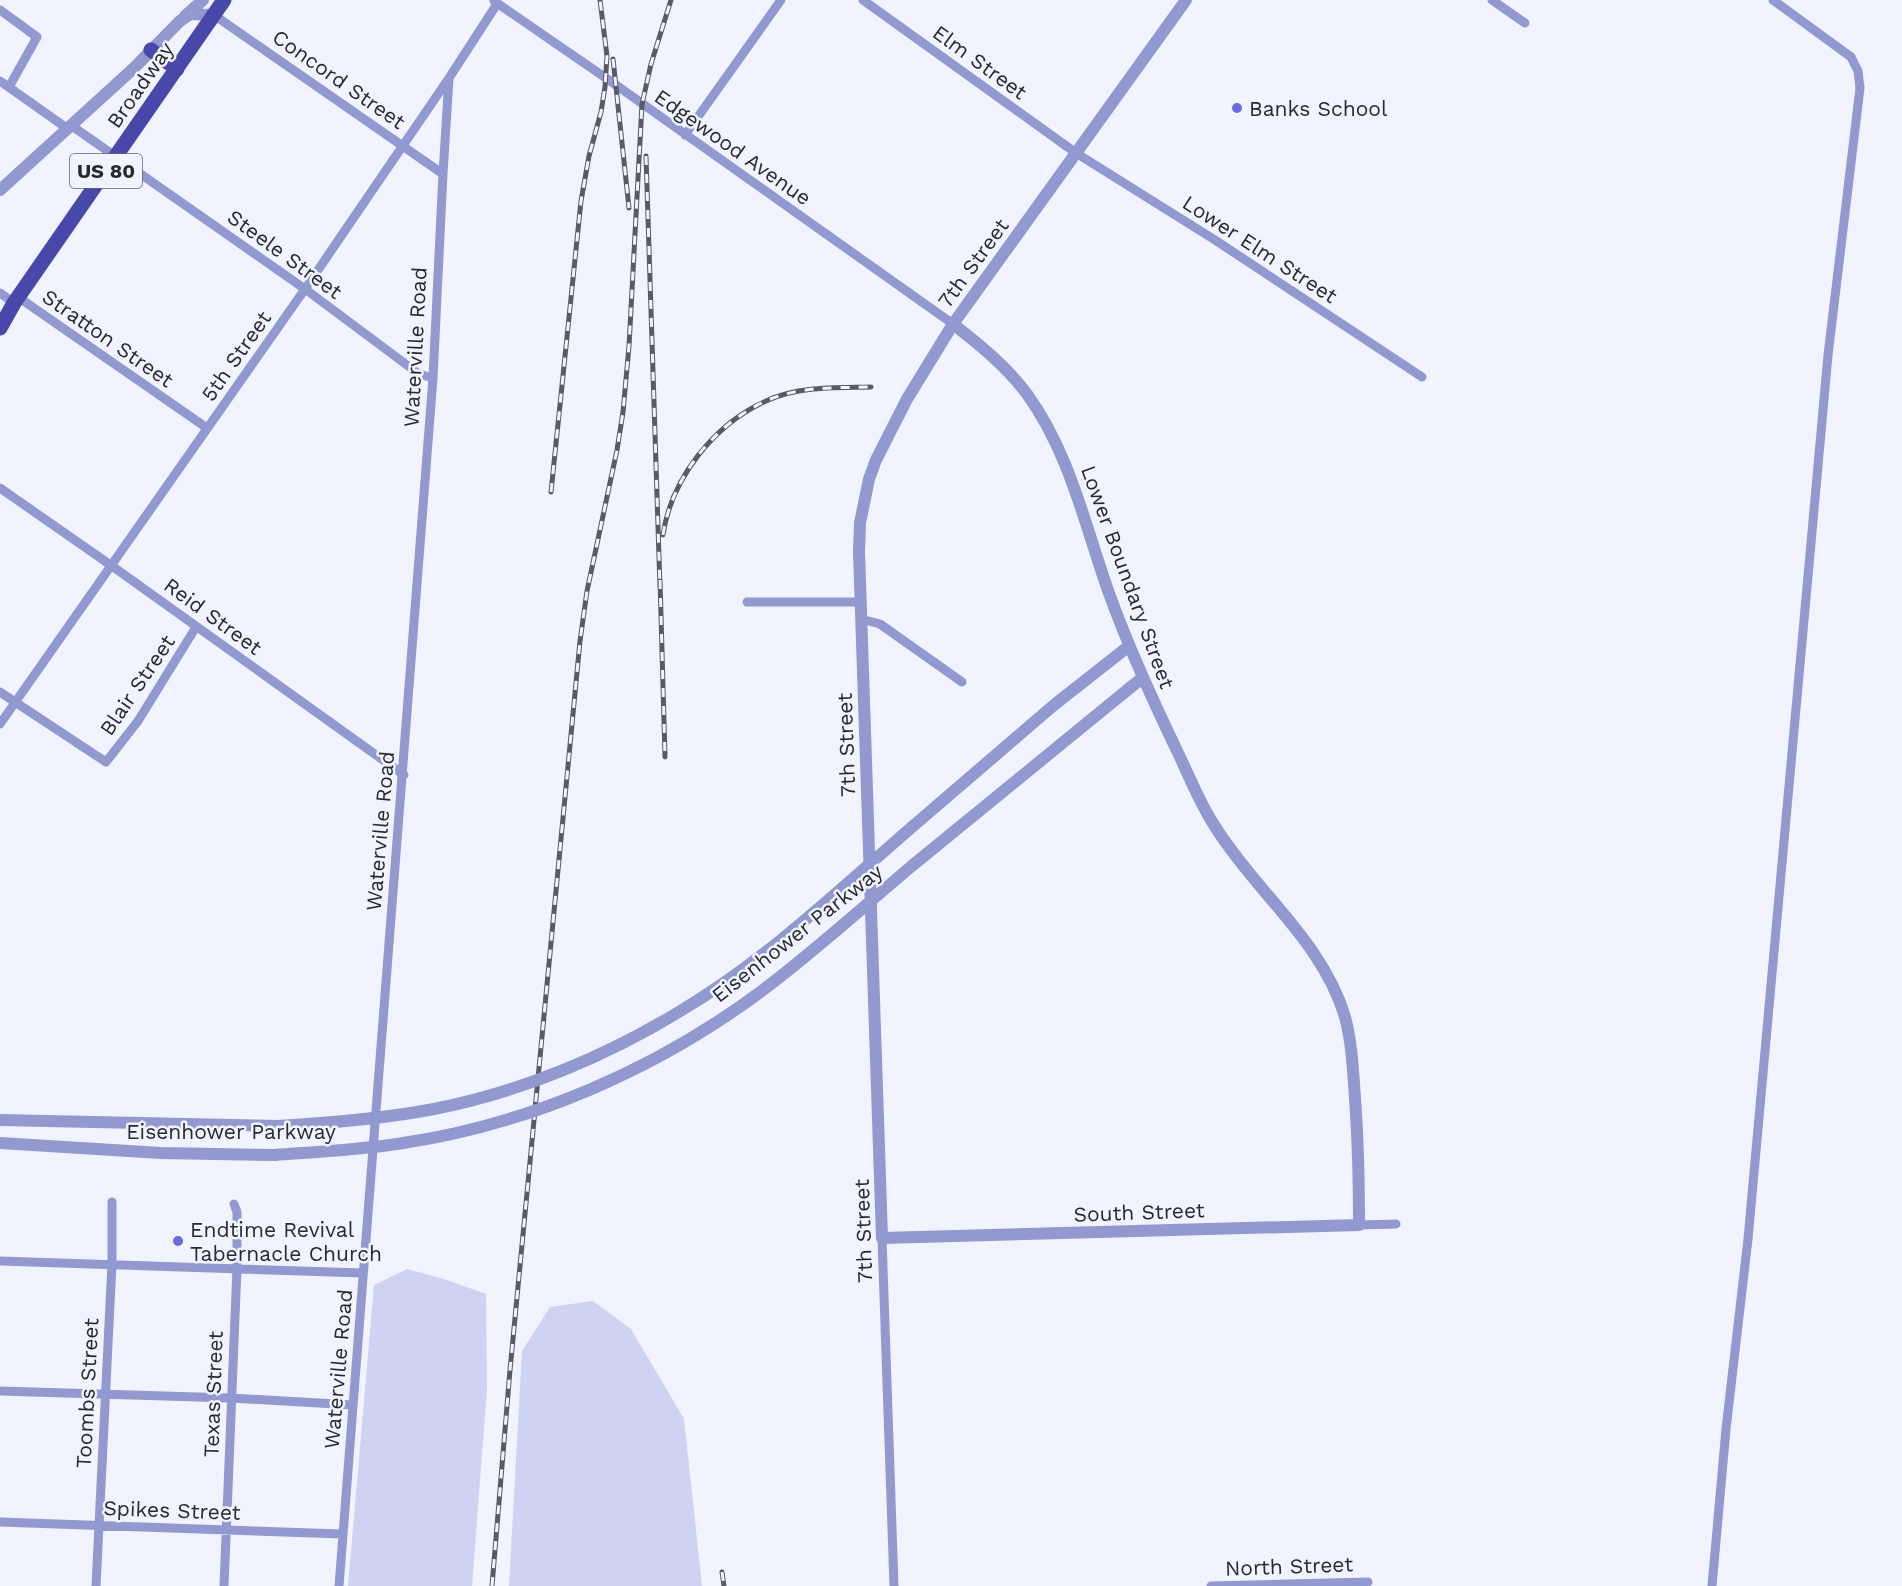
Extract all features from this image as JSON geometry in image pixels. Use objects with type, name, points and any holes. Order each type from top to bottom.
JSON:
[{"type":"main road","name":"US 80","points":[[214,15],[224,0]]},
{"type":"main road","name":"Broadway","points":[[0,328],[16,300],[214,15]]},
{"type":"main road","points":[[151,50],[177,69]]},
{"type":"street","points":[[0,190],[70,128],[203,0]]},
{"type":"street","points":[[685,135],[781,0]]},
{"type":"street","name":"Elm Street","points":[[863,0],[1076,153]]},
{"type":"street","name":"7th Street","points":[[894,1586],[861,619],[860,523],[869,479],[892,427],[953,324],[1186,0]]},
{"type":"street","points":[[1492,0],[1525,23]]},
{"type":"street","points":[[1712,1586],[1726,1429],[1749,1228],[1828,355],[1860,88],[1858,71],[1851,57],[1773,0]]},
{"type":"street","name":"Edgewood Avenue","points":[[494,2],[616,85],[953,324]]},
{"type":"street","name":"5th Street","points":[[0,724],[403,146],[449,78],[494,2]]},
{"type":"street","points":[[0,10],[38,37],[9,87]]},
{"type":"street","points":[[180,21],[190,14],[214,15]]},
{"type":"street","name":"Concord Street","points":[[214,15],[443,174]]},
{"type":"street","name":"Waterville Road","points":[[339,1586],[396,850],[404,775],[433,378],[449,78]]},
{"type":"street","name":"Steele Street","points":[[0,81],[117,156],[305,289],[419,374],[433,378]]},
{"type":"street","name":"Lower Elm Street","points":[[1076,153],[1215,240],[1422,377]]},
{"type":"street","name":"Stratton Street","points":[[0,293],[16,300],[207,428]]},
{"type":"street","name":"Lower Boundary Street","points":[[953,324],[977,343],[1019,385],[1056,443],[1142,678],[1215,828],[1313,953],[1332,986],[1345,1016],[1353,1070],[1358,1148],[1359,1225]]},
{"type":"street","name":"Reid Street","points":[[0,488],[404,775]]},
{"type":"street","points":[[747,602],[861,602]]},
{"type":"street","points":[[861,619],[880,624],[962,682]]},
{"type":"street","name":"Blair Street","points":[[16,703],[106,762],[138,721],[196,627]]},
{"type":"street","name":"Eisenhower Parkway","points":[[0,1120],[277,1126],[369,1119],[436,1108],[524,1083],[600,1053],[681,1011],[755,960],[1054,705],[1129,646]]},
{"type":"street","name":"Eisenhower Parkway","points":[[0,1143],[161,1153],[275,1155],[341,1151],[449,1135],[547,1106],[611,1080],[703,1030],[763,990],[1142,678]]},
{"type":"street","points":[[0,692],[16,703]]},
{"type":"street","name":"Toombs Street","points":[[96,1586],[112,1264],[112,1202]]},
{"type":"street","name":"Texas Street","points":[[224,1586],[237,1268],[237,1212],[234,1204]]},
{"type":"street","name":"South Street","points":[[882,1238],[1396,1224]]},
{"type":"street","points":[[0,1261],[363,1273]]},
{"type":"street","points":[[0,1391],[230,1398],[353,1405]]},
{"type":"street","name":"Spikes Street","points":[[0,1522],[342,1534]]},
{"type":"street","name":"North Street","points":[[1211,1586],[1368,1582]]},
{"type":"shaded area","points":[[407,1269],[486,1294],[487,1389],[472,1586],[348,1586],[374,1285]]},
{"type":"shaded area","points":[[593,1301],[631,1329],[684,1419],[702,1586],[509,1586],[522,1351],[550,1307]]},
{"type":"railway","points":[[551,492],[581,201],[605,87],[607,56],[600,0]]},
{"type":"railway","points":[[492,1586],[510,1370],[580,641],[587,591],[623,412],[629,346],[642,104],[651,64],[671,0]]},
{"type":"railway","points":[[613,59],[629,208]]},
{"type":"railway","points":[[646,156],[660,588]]},
{"type":"railway","points":[[663,535],[675,494],[685,474],[713,439],[747,411],[778,396],[804,390],[871,387]]},
{"type":"railway","points":[[660,580],[665,757]]},
{"type":"railway","points":[[722,1572],[724,1586]]},
{"type":"place","name":"Banks School","points":[[1237,108]]},
{"type":"place","name":"Endtime Revival Tabernacle Church","points":[[178,1241]]}]
